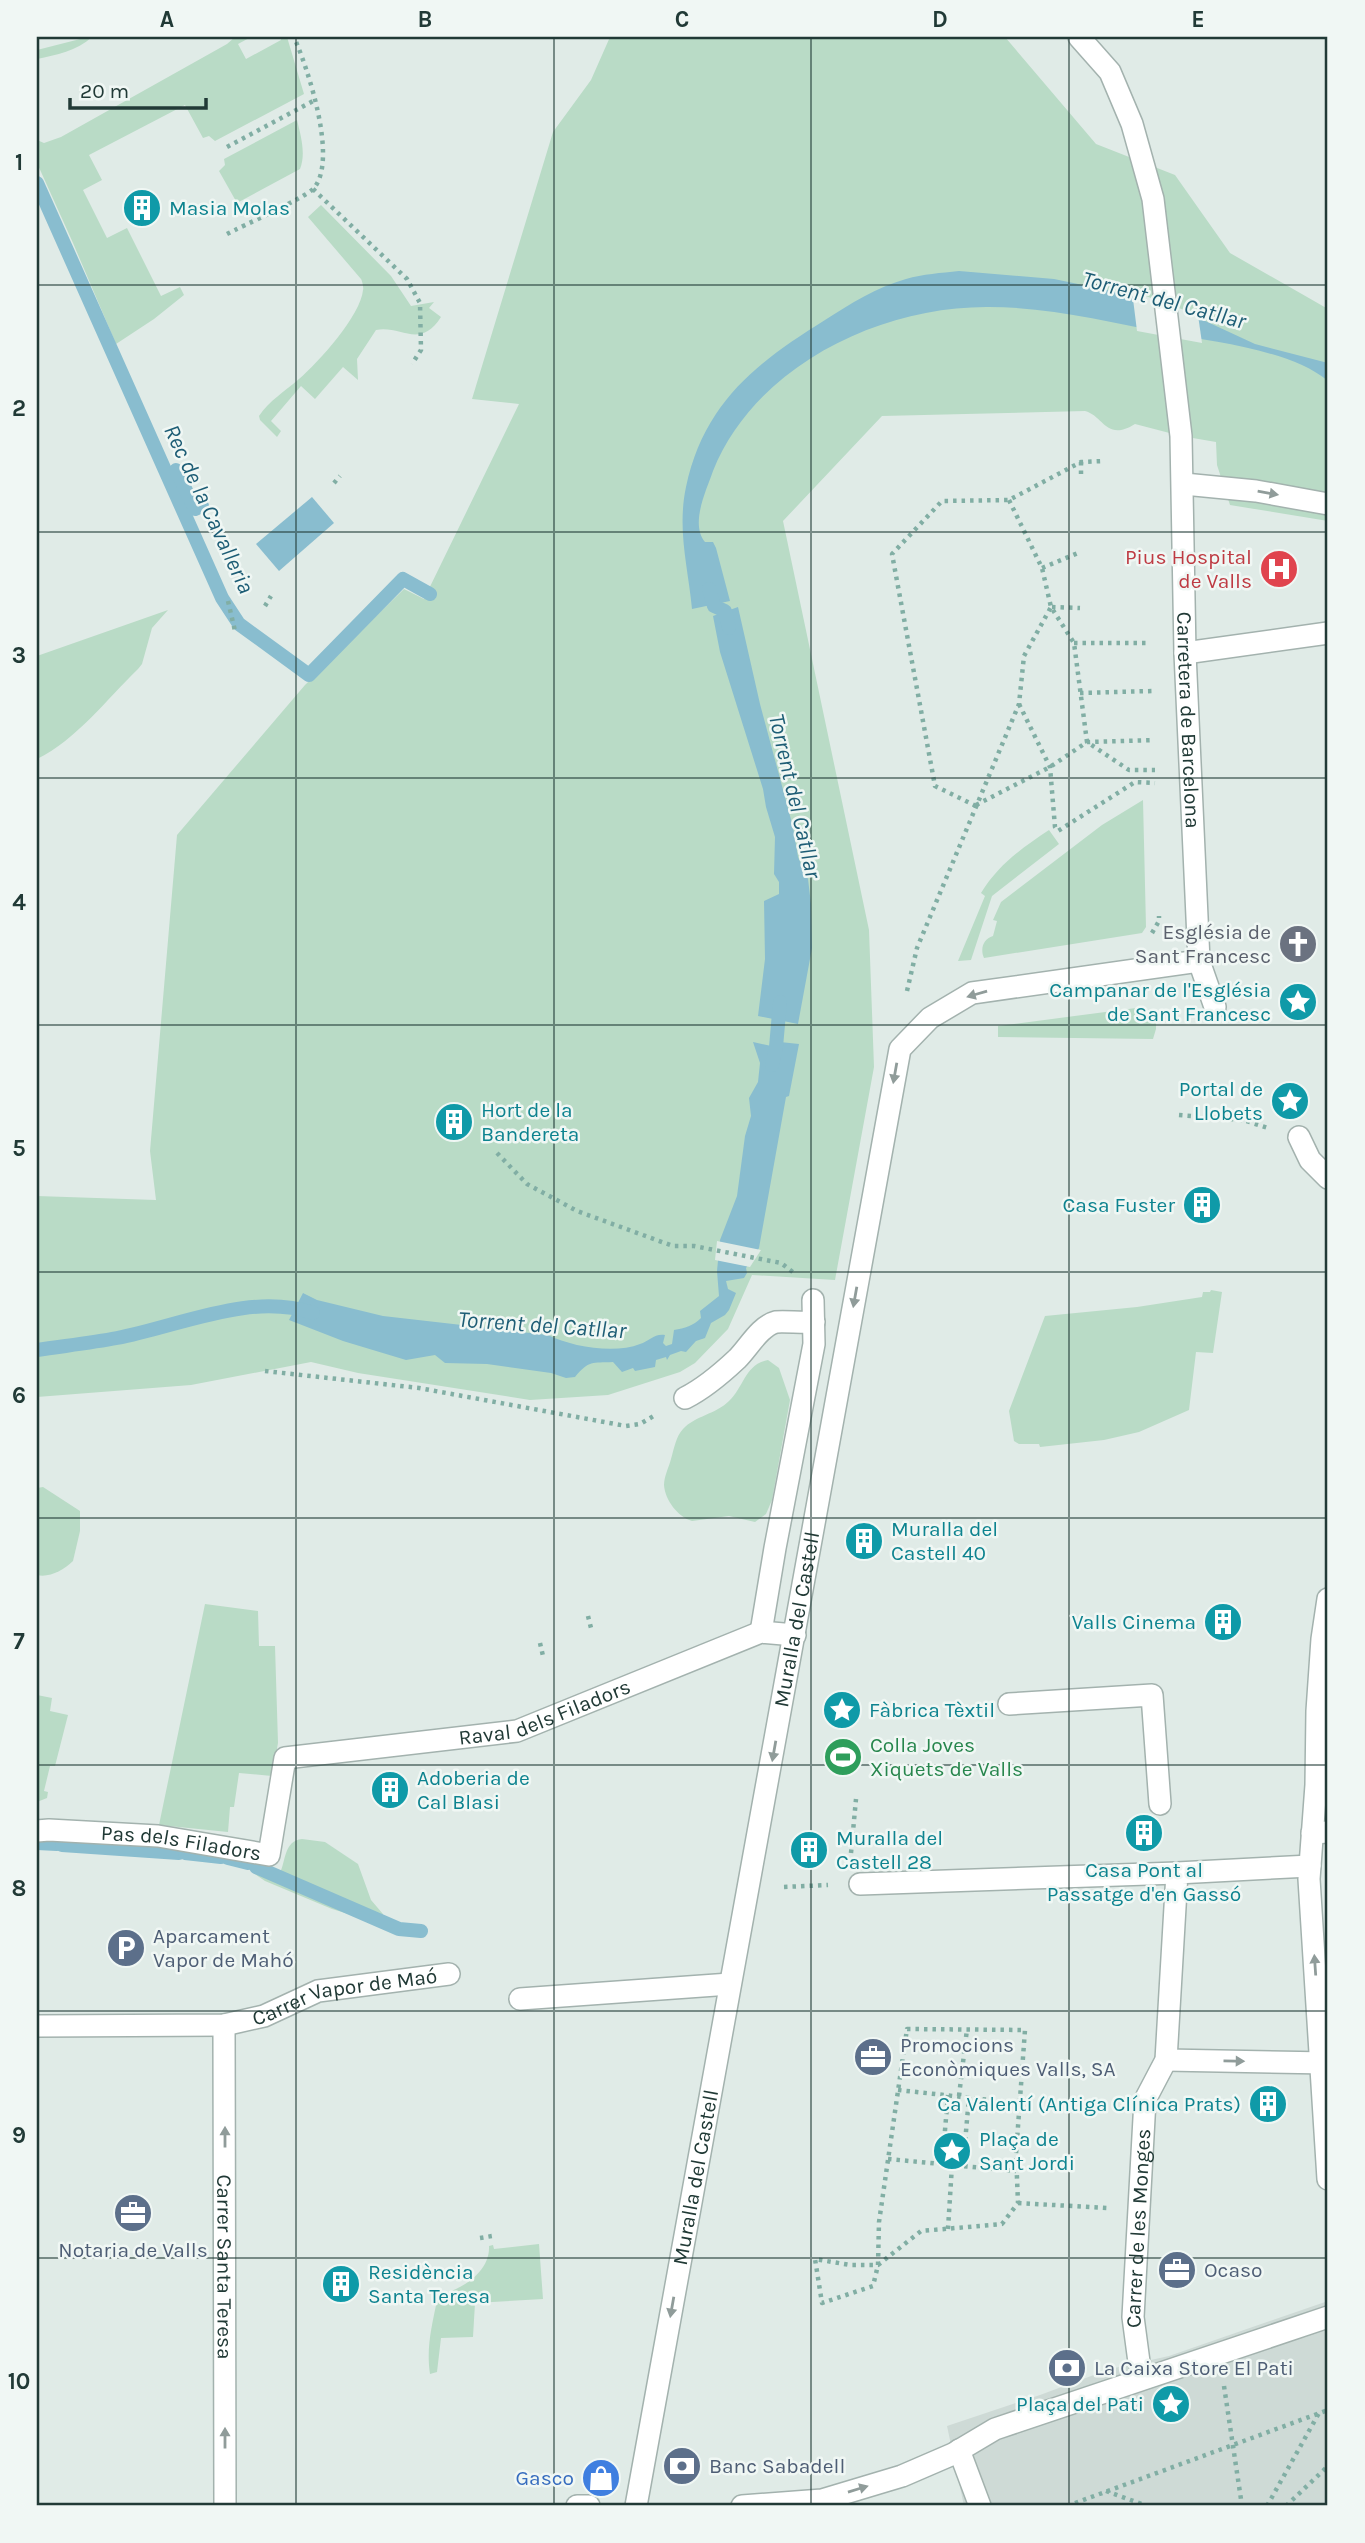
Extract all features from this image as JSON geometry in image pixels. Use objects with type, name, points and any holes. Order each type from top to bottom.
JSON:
[{"type":"street","name":"Carretera de Barcelona","points":[[1079,37],[1110,72],[1132,124],[1153,199],[1181,436],[1184,484],[1185,653],[1199,961],[1215,1006]]},
{"type":"street","points":[[1184,484],[1255,491],[1328,505]]},
{"type":"street","points":[[1185,653],[1328,633]]},
{"type":"street","name":"Muralla del Castell","points":[[636,2506],[900,1049],[930,1018],[972,993],[1199,961]]},
{"type":"street","points":[[1299,1137],[1310,1160],[1328,1178]]},
{"type":"street","points":[[761,1632],[765,1589],[814,1344],[813,1300]]},
{"type":"street","points":[[685,1398],[716,1377],[764,1328],[777,1322],[814,1322]]},
{"type":"street","points":[[765,1589],[802,1594]]},
{"type":"street","points":[[1328,1600],[1322,1639],[1317,1711],[1320,1832],[1310,1866],[1325,2062],[1328,2179]]},
{"type":"street","name":"Raval dels Filadors","points":[[285,1758],[517,1731],[761,1632],[795,1635]]},
{"type":"street","points":[[1009,1704],[1152,1695],[1160,1804]]},
{"type":"street","name":"Pas dels Filadors","points":[[37,1831],[158,1836],[269,1855],[285,1758]]},
{"type":"street","points":[[860,1884],[1167,1869],[1310,1866]]},
{"type":"street","name":"Carrer de les Monges","points":[[1144,2377],[1139,2362],[1133,2317],[1145,2100],[1166,2060],[1167,1869]]},
{"type":"street","name":"Carrer Vapor de Maó","points":[[37,2026],[224,2025],[264,2016],[318,1991],[449,1974]]},
{"type":"street","points":[[520,1999],[730,1984]]},
{"type":"street","name":"Carrer Santa Teresa","points":[[224,2025],[225,2506]]},
{"type":"street","points":[[1166,2060],[1325,2062]]},
{"type":"street","points":[[742,2506],[822,2500],[902,2476],[956,2452],[995,2429],[1328,2317]]},
{"type":"street","points":[[956,2452],[980,2506]]},
{"type":"street","points":[[577,2506],[589,2506]]},
{"type":"path","points":[[227,234],[313,189],[320,173],[324,153],[315,100],[307,67],[294,37]]},
{"type":"path","points":[[227,147],[315,100]]},
{"type":"path","points":[[313,189],[407,279],[420,303],[421,350],[412,364]]},
{"type":"path","points":[[976,806],[935,786],[892,554],[942,501],[1009,500],[1081,462],[1104,461]]},
{"type":"path","points":[[1081,462],[1081,477]]},
{"type":"path","points":[[334,483],[340,476]]},
{"type":"path","points":[[1009,500],[1042,568],[1051,607],[1074,643],[1087,743],[1129,770],[1155,770]]},
{"type":"path","points":[[1042,568],[1078,553]]},
{"type":"path","points":[[265,606],[271,596]]},
{"type":"path","points":[[228,601],[235,631]]},
{"type":"path","points":[[1051,607],[1080,608]]},
{"type":"path","points":[[905,997],[917,948],[1018,704],[1024,656],[1051,607]]},
{"type":"path","points":[[1074,643],[1147,643]]},
{"type":"path","points":[[1080,693],[1145,692]]},
{"type":"path","points":[[1018,704],[1050,767],[1055,827],[1058,831],[1135,782],[1155,783]]},
{"type":"path","points":[[976,806],[1050,767],[1087,743],[1155,740]]},
{"type":"path","points":[[1148,937],[1159,921],[1159,908]]},
{"type":"path","points":[[1179,1115],[1243,1120],[1257,1125]]},
{"type":"path","points":[[497,1153],[527,1184],[576,1211],[673,1246],[694,1246],[776,1263]]},
{"type":"path","points":[[265,1371],[419,1388],[626,1426],[640,1424],[685,1398]]},
{"type":"path","points":[[588,1616],[591,1628]]},
{"type":"path","points":[[540,1643],[543,1656]]},
{"type":"path","points":[[851,1860],[856,1799]]},
{"type":"path","points":[[786,1887],[821,1885]]},
{"type":"path","points":[[898,2090],[879,2222],[878,2265],[873,2286],[822,2303],[815,2259],[850,2266],[878,2265],[921,2231],[1002,2224],[1018,2203],[1018,2103],[1025,2030],[907,2029],[898,2090]]},
{"type":"path","points":[[959,2096],[967,2029]]},
{"type":"path","points":[[898,2090],[1018,2103]]},
{"type":"path","points":[[942,2165],[948,2095]]},
{"type":"path","points":[[963,2166],[970,2097]]},
{"type":"path","points":[[888,2159],[1016,2171]]},
{"type":"path","points":[[948,2229],[952,2165]]},
{"type":"path","points":[[1018,2203],[1104,2208]]},
{"type":"path","points":[[480,2238],[492,2236]]},
{"type":"path","points":[[1214,2354],[1225,2390],[1242,2506]]},
{"type":"path","points":[[1067,2506],[1328,2410]]},
{"type":"path","points":[[1267,2506],[1319,2413]]},
{"type":"path","points":[[1286,2506],[1328,2467]]},
{"type":"path","points":[[1105,2491],[1147,2506]]},
{"type":"shaded area","name":"Plaça del Pati","points":[[1328,2301],[1328,2506],[964,2506],[947,2426],[1110,2369],[1169,2356]]},
{"type":"green space","points":[[92,37],[73,49],[37,59],[37,50]]},
{"type":"green space","points":[[235,37],[251,37],[238,44],[246,59],[281,40],[281,37],[287,37],[304,94],[215,141],[209,136],[203,138],[185,105],[89,155],[102,180],[83,190],[107,238],[127,228],[161,296],[180,287],[184,295],[116,344],[37,163],[37,140],[44,143],[61,137]]},
{"type":"green space","points":[[610,37],[1005,37],[1096,144],[1175,175],[1230,253],[1328,309],[1328,521],[1230,505],[1217,465],[1216,442],[1135,424],[1125,429],[1111,429],[1085,411],[882,416],[783,521],[869,930],[874,1067],[835,1280],[752,1275],[728,1329],[695,1363],[680,1372],[608,1395],[530,1400],[358,1373],[311,1362],[191,1385],[37,1397],[37,1196],[156,1200],[150,1151],[177,835],[305,685],[404,589],[424,599],[519,404],[472,399],[553,132],[591,80]]},
{"type":"green space","points":[[297,120],[303,151],[300,169],[237,203],[219,171],[225,165],[224,159]]},
{"type":"green space","points":[[321,205],[391,276],[411,306],[434,302],[429,308],[441,317],[433,327],[418,334],[376,330],[357,359],[358,380],[343,367],[315,399],[301,386],[271,421],[281,431],[277,437],[259,416],[327,350],[355,312],[363,289],[361,279],[308,217]]},
{"type":"green space","points":[[168,610],[152,628],[142,664],[138,669],[78,730],[37,759],[37,656]]},
{"type":"green space","points":[[1143,800],[1146,927],[1142,933],[984,958],[983,945],[993,936],[997,921],[993,920],[1001,902],[1102,825]]},
{"type":"green space","points":[[1049,830],[1059,844],[992,896],[971,960],[958,961],[985,896],[981,893],[995,873],[1012,857]]},
{"type":"green space","points":[[1136,1008],[1156,1013],[1153,1039],[998,1037],[998,1026]]},
{"type":"green space","points":[[1203,1292],[1222,1292],[1213,1353],[1196,1352],[1189,1410],[1139,1432],[1104,1440],[1040,1447],[1039,1444],[1019,1444],[1014,1441],[1009,1411],[1045,1316],[1137,1307],[1202,1297]]},
{"type":"green space","points":[[768,1360],[779,1368],[790,1400],[772,1500],[766,1514],[755,1522],[729,1516],[692,1521],[687,1519],[677,1512],[670,1502],[664,1485],[679,1435],[693,1421],[724,1405],[754,1366]]},
{"type":"green space","points":[[43,1487],[80,1511],[80,1531],[73,1561],[56,1572],[42,1576],[37,1575],[37,1488]]},
{"type":"green space","points":[[205,1604],[258,1611],[259,1646],[275,1646],[278,1743],[272,1776],[239,1773],[234,1807],[230,1807],[228,1832],[159,1825]]},
{"type":"green space","points":[[37,1695],[52,1698],[50,1711],[68,1715],[55,1766],[50,1766],[44,1791],[48,1792],[47,1798],[37,1802]]},
{"type":"green space","points":[[302,1839],[325,1842],[358,1864],[371,1900],[383,1914],[381,1922],[332,1909],[265,1881],[252,1872],[252,1869],[280,1873],[289,1847]]},
{"type":"green space","points":[[539,2244],[543,2299],[475,2303],[473,2337],[441,2338],[437,2372],[430,2374],[429,2346],[437,2300],[468,2282],[479,2272],[487,2260],[489,2246],[493,2245],[494,2249]]},
{"type":"water","points":[[959,271],[1054,279],[1131,295],[1201,319],[1255,344],[1328,363],[1328,381],[1294,362],[1252,349],[1034,310],[989,307],[948,309],[906,317],[865,331],[826,349],[790,373],[759,401],[732,434],[713,471],[699,517],[701,535],[705,542],[713,542],[716,548],[730,601],[692,609],[683,533],[686,487],[694,457],[706,432],[736,388],[777,352],[854,302],[906,279]]},
{"type":"water","points":[[312,497],[334,523],[279,571],[256,544]]},
{"type":"water","points":[[738,607],[760,704],[793,827],[798,857],[808,879],[812,948],[798,1024],[758,1016],[765,959],[764,901],[779,894],[779,882],[774,874],[775,837],[763,789],[720,652],[713,616]]},
{"type":"water","points":[[753,1042],[776,1047],[780,1042],[799,1044],[789,1096],[786,1097],[759,1248],[746,1268],[744,1278],[726,1281],[728,1289],[736,1293],[729,1310],[711,1323],[705,1338],[696,1341],[686,1352],[670,1355],[667,1360],[666,1357],[656,1360],[655,1367],[635,1371],[633,1368],[622,1372],[613,1362],[591,1364],[575,1377],[566,1378],[551,1373],[487,1364],[445,1363],[435,1355],[406,1360],[343,1341],[289,1320],[303,1293],[317,1300],[383,1316],[548,1335],[594,1348],[630,1347],[661,1335],[665,1335],[663,1343],[666,1346],[672,1344],[674,1330],[698,1321],[701,1318],[700,1311],[719,1296],[717,1271],[720,1240],[737,1196],[745,1136],[751,1116],[749,1098],[758,1082],[760,1063]]},
{"type":"pier","points":[[1132,291],[1198,315],[1202,343],[1137,331]]},
{"type":"pier","points":[[717,1241],[761,1250],[750,1267],[715,1260]]},
{"type":"waterway","name":"Rec de la Cavalleria","points":[[37,183],[222,598],[239,624],[309,675],[403,579],[430,594]]},
{"type":"waterway","points":[[176,470],[195,509],[202,506]]},
{"type":"waterway","name":"Torrent del Catllar","points":[[709,589],[714,606],[725,611],[729,628]]},
{"type":"waterway","name":"Torrent del Catllar","points":[[772,1065],[780,1002]]},
{"type":"waterway","name":"Torrent del Catllar","points":[[37,1350],[117,1338],[240,1309],[265,1306],[313,1313]]},
{"type":"waterway","points":[[37,1843],[57,1844]]},
{"type":"waterway","points":[[62,1845],[179,1853]]},
{"type":"waterway","points":[[185,1853],[221,1857]]},
{"type":"waterway","points":[[228,1858],[248,1863]]},
{"type":"waterway","points":[[256,1867],[399,1929],[421,1931]]},
{"type":"place","name":"Masia Molas","points":[[142,208]]},
{"type":"place","name":"Pius Hospital de Valls","points":[[1279,569]]},
{"type":"place","name":"Església de Sant Francesc","points":[[1298,944]]},
{"type":"place","name":"Campanar de l'Església de Sant Francesc","points":[[1298,1002]]},
{"type":"place","name":"Portal de Llobets","points":[[1290,1101]]},
{"type":"place","name":"Hort de la Bandereta","points":[[454,1122]]},
{"type":"place","name":"Casa Fuster","points":[[1202,1205]]},
{"type":"place","name":"Muralla del Castell 40","points":[[864,1541]]},
{"type":"place","name":"Valls Cinema","points":[[1223,1622]]},
{"type":"place","name":"Fàbrica Tèxtil","points":[[842,1710]]},
{"type":"place","name":"Colla Joves Xiquets de Valls","points":[[843,1757]]},
{"type":"place","name":"Adoberia de Cal Blasi","points":[[390,1790]]},
{"type":"place","name":"Casa Pont al Passatge d'en Gassó","points":[[1144,1833]]},
{"type":"place","name":"Muralla del Castell 28","points":[[809,1850]]},
{"type":"place","name":"Aparcament Vapor de Mahó","points":[[126,1948]]},
{"type":"place","name":"Promocions Econòmiques Valls, SA","points":[[873,2057]]},
{"type":"place","name":"Ca Valentí (Antiga Clínica Prats)","points":[[1268,2104]]},
{"type":"place","name":"Plaça de Sant Jordi","points":[[952,2151]]},
{"type":"place","name":"Notaria de Valls","points":[[133,2213]]},
{"type":"place","name":"Ocaso","points":[[1177,2270]]},
{"type":"place","name":"Residència Santa Teresa","points":[[341,2284]]},
{"type":"place","name":"La Caixa Store El Pati","points":[[1067,2368]]},
{"type":"place","name":"Plaça del Pati","points":[[1171,2404]]},
{"type":"place","name":"Banc Sabadell","points":[[682,2466]]},
{"type":"place","name":"Gasco","points":[[601,2478]]}]
